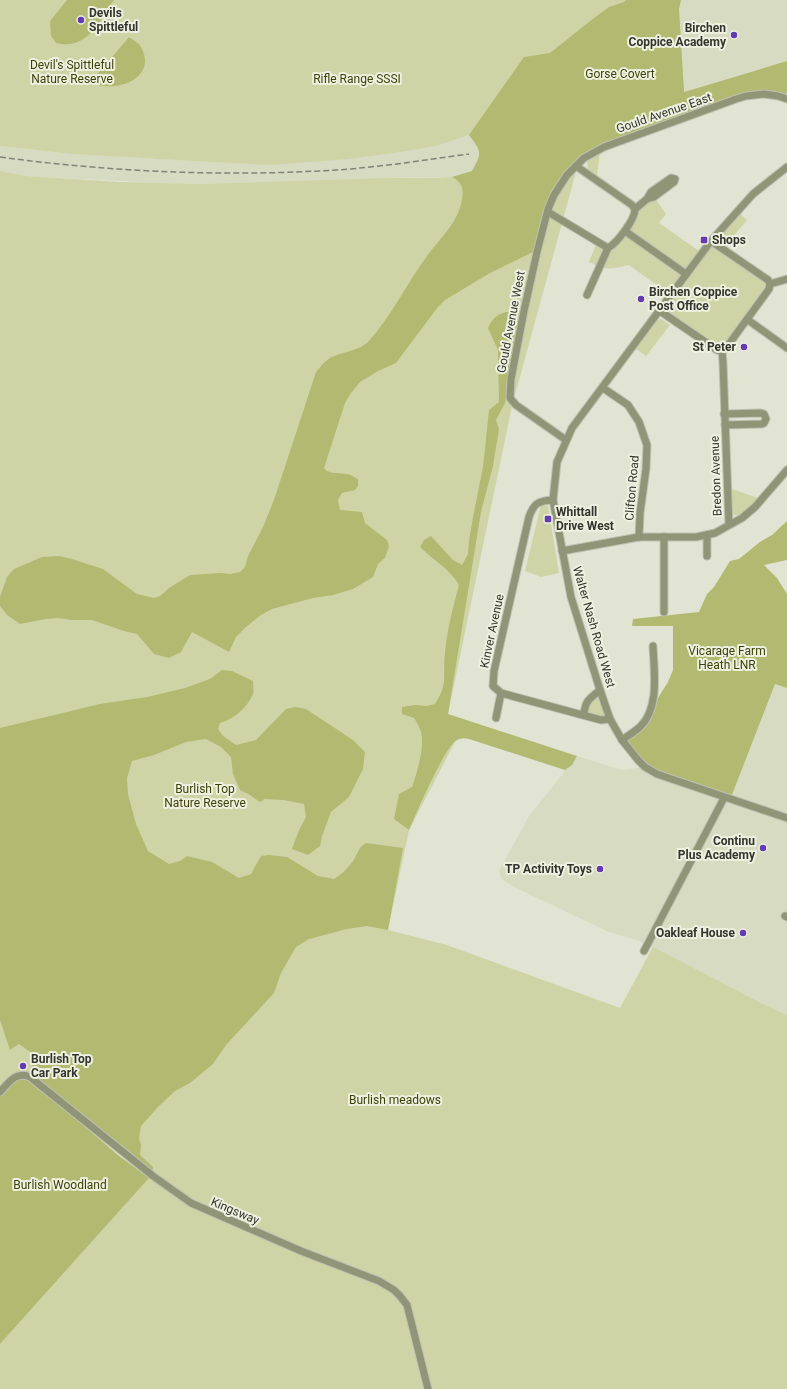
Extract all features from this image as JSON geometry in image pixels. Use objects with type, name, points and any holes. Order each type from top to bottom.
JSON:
[{"type":"street","name":"Gould Avenue East","points":[[561,184],[567,175],[584,158],[604,147],[746,96],[770,94],[787,99]]},
{"type":"street","points":[[576,166],[632,205],[635,209]]},
{"type":"street","name":"Walter Nash Road West","points":[[787,168],[753,194],[711,241],[572,428],[557,462],[553,500],[571,597],[610,719],[622,740],[645,767],[657,774],[724,798],[787,818]]},
{"type":"street","name":"Gould Avenue West","points":[[561,184],[554,195],[537,252],[524,312],[510,398],[516,405],[566,440]]},
{"type":"street","points":[[587,294],[608,248],[612,246],[625,231],[635,213],[635,209],[647,199]]},
{"type":"street","points":[[548,212],[608,248]]},
{"type":"street","points":[[625,231],[686,274]]},
{"type":"street","points":[[660,311],[717,350],[722,351],[748,320],[769,289],[770,284],[768,280],[711,241]]},
{"type":"street","points":[[770,284],[787,279]]},
{"type":"street","points":[[748,320],[787,348]]},
{"type":"street","name":"Bredon Avenue","points":[[722,351],[729,526]]},
{"type":"street","name":"Clifton Road","points":[[603,388],[628,405],[639,422],[647,445],[646,469],[640,513],[640,537]]},
{"type":"street","name":"Bredon Avenue","points":[[724,414],[761,413],[764,414],[766,419],[762,424],[725,425]]},
{"type":"street","points":[[562,551],[640,537],[664,538],[707,535],[715,533],[742,518],[754,507],[787,470]]},
{"type":"street","name":"Kinver Avenue","points":[[501,693],[493,686],[494,671],[529,517],[535,504],[542,501],[553,500]]},
{"type":"street","points":[[707,535],[707,556]]},
{"type":"street","points":[[664,538],[664,612]]},
{"type":"street","points":[[622,740],[640,727],[651,710],[654,690],[653,646]]},
{"type":"street","points":[[584,715],[585,704],[600,690]]},
{"type":"street","points":[[496,718],[501,693],[601,720],[610,719]]},
{"type":"street","points":[[644,951],[724,798]]},
{"type":"street","name":"Kingsway","points":[[0,1092],[18,1075],[26,1075],[30,1077],[153,1176],[191,1203],[301,1251],[379,1281],[394,1290],[407,1305],[428,1389]]},
{"type":"shaded area","name":"Birchen Coppice Academy","points":[[681,0],[787,0],[787,61],[683,92],[679,9]]},
{"type":"shaded area","points":[[469,135],[478,147],[480,157],[472,171],[452,177],[201,184],[26,176],[0,171],[0,146],[72,154],[250,164],[401,152],[436,146]]},
{"type":"shaded area","points":[[775,683],[787,688],[787,1015],[637,940],[609,932],[512,886],[502,879],[499,871],[529,816],[577,756],[622,770],[645,767],[730,800]]},
{"type":"green space","points":[[0,0],[681,0],[679,9],[684,92],[694,90],[787,91],[786,95],[774,92],[752,93],[579,161],[512,406],[448,714],[456,740],[409,830],[388,930],[447,945],[620,1008],[653,947],[787,1015],[787,1389],[0,1389],[0,1344],[153,1172],[29,1073],[22,1075],[16,1073],[0,1088],[0,171],[26,176],[120,182],[201,184],[380,178],[435,178],[452,177],[472,171],[478,160],[479,153],[476,145],[469,135],[436,146],[401,152],[349,159],[270,165],[72,154],[0,146]]},
{"type":"green space","points":[[67,0],[114,0],[98,25],[84,38],[76,43],[56,43],[51,36],[50,21]]},
{"type":"green space","name":"Gorse Covert","points":[[626,0],[681,0],[679,9],[684,92],[787,61],[786,95],[774,92],[752,93],[604,144],[564,173],[535,251],[490,273],[445,300],[438,307],[396,363],[378,371],[360,382],[345,403],[324,468],[328,472],[349,474],[358,479],[358,486],[355,490],[342,493],[338,500],[340,510],[362,512],[365,523],[387,540],[389,546],[385,558],[378,564],[373,577],[353,589],[272,609],[261,615],[236,637],[229,652],[192,632],[181,652],[169,658],[154,654],[137,634],[92,620],[71,620],[58,618],[20,624],[7,615],[0,606],[0,597],[7,577],[14,569],[42,557],[59,556],[103,569],[137,594],[154,598],[160,596],[169,588],[190,575],[221,573],[230,574],[240,572],[245,567],[248,556],[264,525],[275,497],[316,372],[330,358],[359,348],[368,342],[392,311],[420,266],[457,215],[463,192],[462,186],[452,177],[472,171],[479,156],[478,149],[469,135],[524,57],[550,53],[609,7]]},
{"type":"green space","points":[[129,37],[141,47],[145,57],[144,66],[141,73],[134,79],[117,86],[98,85],[95,77]]},
{"type":"green space","points":[[600,152],[597,176],[588,170],[587,161],[591,156]]},
{"type":"green space","points":[[654,197],[666,214],[659,223],[702,253],[666,301],[659,297],[658,286],[629,265],[605,268],[589,262],[597,242],[608,247],[635,213]]},
{"type":"green space","points":[[739,213],[747,220],[727,244],[724,231]]},
{"type":"green space","points":[[712,246],[764,279],[766,285],[724,345],[718,347],[668,311],[668,307]]},
{"type":"green space","points":[[522,310],[505,403],[496,420],[499,429],[493,466],[481,512],[448,714],[577,756],[572,765],[565,770],[469,739],[463,738],[457,740],[445,754],[438,767],[409,830],[394,819],[399,794],[412,787],[420,760],[422,738],[421,732],[414,718],[402,714],[402,707],[435,704],[442,690],[444,685],[444,661],[447,636],[459,585],[446,569],[420,547],[424,540],[431,536],[453,560],[462,565],[468,554],[473,517],[483,467],[489,410],[499,402],[498,350],[488,328],[494,318],[498,315],[506,312]]},
{"type":"green space","points":[[661,319],[670,325],[646,356],[636,349],[657,320]]},
{"type":"green space","points":[[729,488],[758,498],[743,514],[735,515],[731,513]]},
{"type":"green space","points":[[541,505],[548,506],[559,573],[541,577],[525,571]]},
{"type":"green space","name":"Vicarage Farm Heath LNR","points":[[787,521],[787,560],[764,565],[777,578],[787,594],[787,688],[775,684],[730,800],[657,774],[622,740],[640,727],[668,682],[673,670],[673,626],[632,626],[633,619],[699,612],[707,594],[714,587],[730,561],[739,559],[760,542],[772,535]]},
{"type":"green space","points":[[222,670],[232,671],[253,681],[253,694],[244,708],[230,719],[220,723],[218,729],[223,736],[236,745],[256,740],[286,709],[295,707],[306,709],[353,740],[365,752],[363,769],[349,797],[331,812],[320,846],[308,855],[292,849],[299,830],[306,817],[304,804],[283,800],[265,799],[260,802],[240,790],[233,774],[231,757],[221,747],[206,739],[186,742],[154,755],[132,761],[127,778],[128,794],[136,824],[148,851],[169,864],[180,861],[187,856],[212,862],[239,878],[251,874],[261,856],[269,855],[287,857],[318,876],[334,879],[349,866],[360,849],[366,843],[403,848],[388,930],[367,926],[347,929],[309,939],[296,947],[281,973],[274,993],[226,1045],[213,1064],[190,1083],[175,1091],[141,1126],[139,1138],[141,1145],[140,1155],[153,1167],[153,1172],[35,1077],[28,1073],[36,1059],[33,1054],[19,1044],[10,1050],[0,1020],[0,728],[100,704],[147,697],[185,688],[210,679]]},
{"type":"green space","points":[[600,690],[610,718],[584,715],[584,709]]},
{"type":"green space","name":"Burlish Woodland","points":[[20,1077],[27,1078],[39,1087],[118,1155],[149,1178],[0,1344],[0,1096],[14,1081]]},
{"type":"railway","points":[[0,157],[126,170],[252,173],[353,169],[469,154]]},
{"type":"place","name":"Devils Spittleful","points":[[81,20]]},
{"type":"place","name":"Birchen Coppice Academy","points":[[734,35]]},
{"type":"place","name":"Shops","points":[[704,240]]},
{"type":"place","name":"Birchen Coppice Post Office","points":[[641,299]]},
{"type":"place","name":"St Peter","points":[[744,347]]},
{"type":"place","name":"Whittall Drive West","points":[[548,519]]},
{"type":"place","name":"Continu Plus Academy","points":[[763,848]]},
{"type":"place","name":"TP Activity Toys","points":[[600,869]]},
{"type":"place","name":"Oakleaf House","points":[[743,933]]},
{"type":"place","name":"Burlish Top Car Park","points":[[23,1066]]},
{"type":"park label","name":"Devil's Spittleful Nature Reserve","points":[[72,72]]},
{"type":"park label","name":"Rifle Range SSSI","points":[[357,79]]},
{"type":"park label","name":"Burlish Top Nature Reserve","points":[[205,796]]},
{"type":"park label","name":"Burlish meadows","points":[[395,1100]]}]
